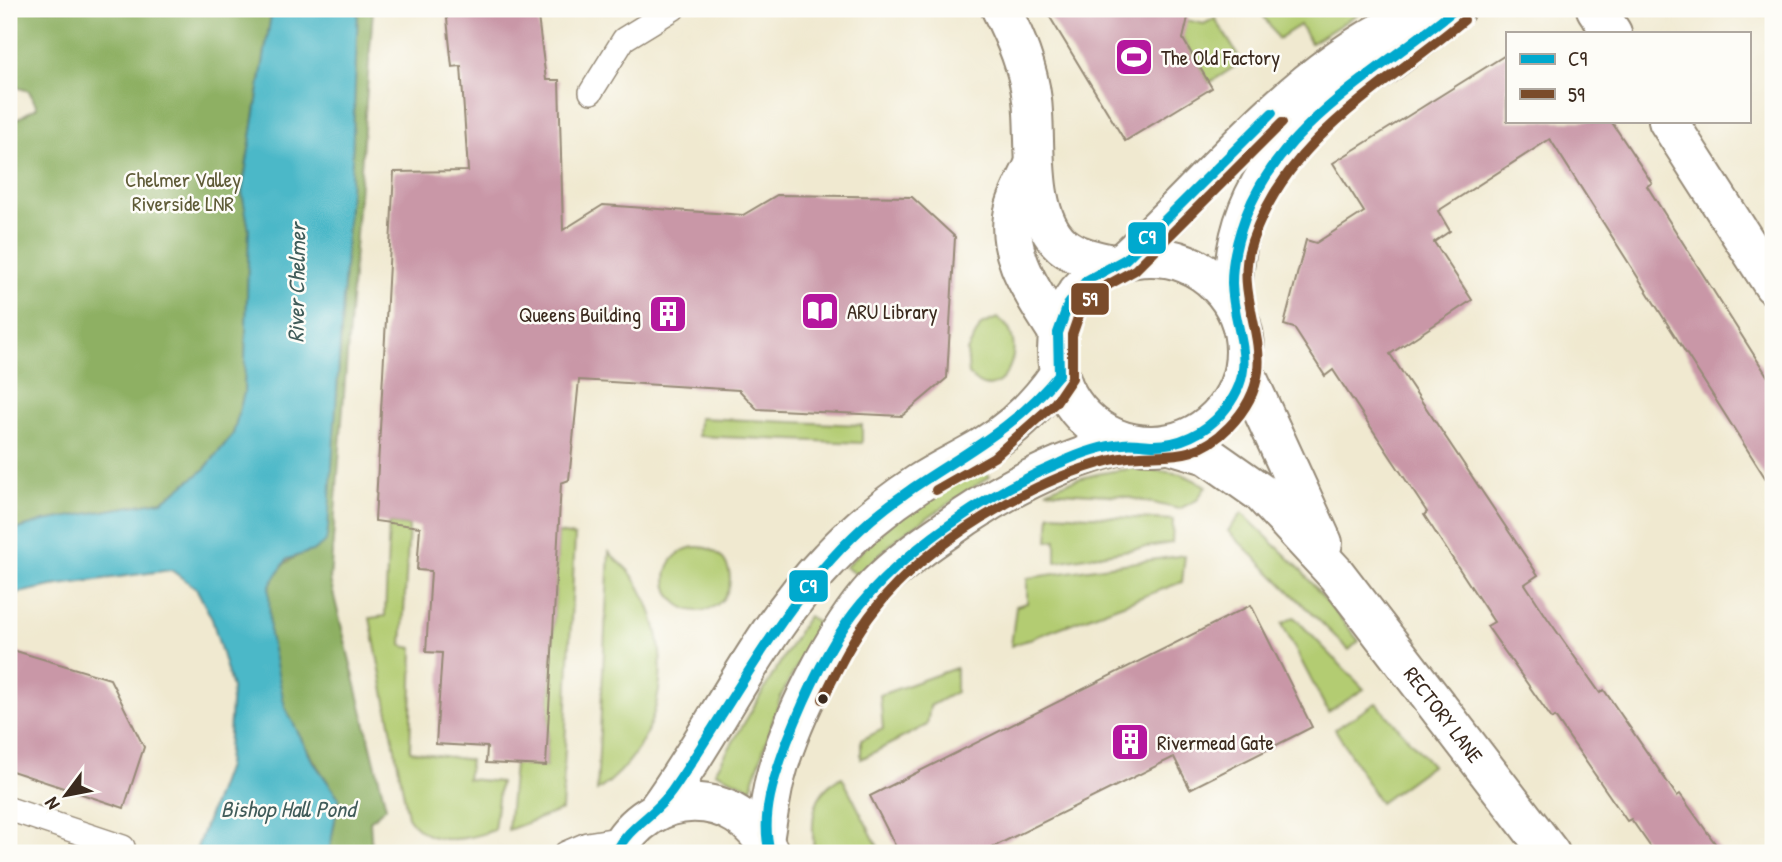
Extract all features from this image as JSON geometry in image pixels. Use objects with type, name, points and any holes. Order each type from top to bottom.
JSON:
[{"type":"main road","points":[[1002,9],[1022,52],[1032,100],[1033,167],[1045,214],[1061,244],[1082,257],[1119,262],[1150,256],[1175,258],[1198,268],[1217,283],[1233,302]]},
{"type":"main road","points":[[1432,9],[1404,19],[1371,37],[1309,81],[1119,262],[1080,289],[1068,305],[1058,333],[1059,374],[1069,397],[1084,418],[1105,433],[1129,443],[1149,446],[1170,444],[1192,437],[1226,410],[1244,370],[1244,335],[1233,302],[1232,268],[1238,239],[1254,195],[1282,150],[1328,105],[1417,43],[1455,9]]},
{"type":"main road","points":[[1596,9],[1611,32]]},
{"type":"main road","points":[[1669,122],[1773,285]]},
{"type":"main road","points":[[1033,167],[1014,208],[1013,240],[1024,278],[1058,333]]},
{"type":"main road","name":"RECTORY LANE","points":[[1244,370],[1336,574]]},
{"type":"main road","points":[[658,809],[689,767],[790,606],[829,558],[873,518],[919,483],[995,439],[1045,394],[1059,374]]},
{"type":"main road","points":[[767,847],[775,782],[794,726],[839,637],[877,585],[924,545],[1011,488],[1085,453],[1129,443]]},
{"type":"main road","name":"RECTORY LANE","points":[[1170,444],[1207,455],[1261,493],[1336,574],[1550,853]]},
{"type":"main road","points":[[620,846],[639,821],[658,809],[681,803],[705,803],[728,810],[748,823],[767,847]]},
{"type":"lane","points":[[591,92],[624,39],[673,9]]},
{"type":"lane","points":[[9,809],[123,847]]},
{"type":"lane","points":[[566,853],[587,844],[620,846]]},
{"type":"green space","name":"Chelmer Valley Riverside LNR","points":[[9,9],[272,9],[242,192],[249,230],[244,393],[233,434],[204,470],[162,501],[44,521],[9,532],[9,124],[37,107],[29,91],[9,85]]},
{"type":"green space","points":[[358,9],[373,9],[330,580],[386,807],[370,821],[372,853],[329,853],[339,798],[304,745],[283,700],[272,651],[268,601],[271,581],[280,568],[293,558],[315,550],[337,393],[352,159]]},
{"type":"green space","points":[[1259,9],[1366,9],[1311,43],[1300,25],[1278,39]]},
{"type":"green space","points":[[1215,18],[1242,62],[1209,83],[1178,31],[1187,20],[1204,24]]},
{"type":"green space","points":[[997,318],[1008,328],[1013,341],[1013,355],[1002,380],[992,385],[981,384],[969,374],[967,351],[981,325]]},
{"type":"green space","points":[[699,418],[862,425],[862,443],[698,436]]},
{"type":"green space","points":[[981,464],[989,477],[901,535],[857,575],[845,567],[895,520]]},
{"type":"green space","points":[[1138,468],[1182,474],[1206,486],[1197,500],[1179,509],[1122,496],[1046,491],[1091,475]]},
{"type":"green space","points":[[1242,513],[1301,570],[1359,641],[1349,650],[1228,531]]},
{"type":"green space","points":[[1050,514],[1173,520],[1172,543],[1056,562],[1056,540],[1048,541]]},
{"type":"green space","points":[[389,523],[409,526],[402,646],[413,648],[410,751],[470,760],[467,779],[500,782],[494,830],[483,834],[459,839],[436,838],[416,827],[408,817],[370,618],[385,616]]},
{"type":"green space","points":[[558,533],[575,536],[562,810],[508,830],[514,764],[546,766]]},
{"type":"green space","points":[[698,547],[710,549],[721,556],[728,567],[728,591],[721,602],[710,609],[698,611],[686,609],[675,602],[668,591],[666,579],[668,567],[675,556],[686,549]]},
{"type":"green space","points":[[609,552],[632,575],[647,602],[657,631],[659,691],[651,720],[639,747],[621,771],[597,791]]},
{"type":"green space","points":[[1185,555],[1182,582],[1011,646],[1016,606],[1027,603],[1027,578]]},
{"type":"green space","points":[[808,616],[820,624],[781,696],[751,788],[715,772]]},
{"type":"green space","points":[[1294,617],[1364,689],[1328,712],[1282,624]]},
{"type":"green space","points":[[956,668],[956,692],[930,706],[927,725],[861,759],[861,740],[883,729],[880,695]]},
{"type":"green space","points":[[1376,703],[1432,765],[1380,803],[1335,729]]},
{"type":"green space","points":[[842,777],[881,853],[814,853],[813,820],[818,800],[823,791]]},
{"type":"water","points":[[272,9],[358,9],[352,159],[326,542],[315,550],[287,559],[269,587],[270,635],[285,707],[312,760],[339,798],[329,853],[195,853],[227,766],[232,688],[212,619],[196,588],[171,570],[52,586],[9,595],[9,532],[44,521],[162,501],[204,470],[233,434],[244,393],[249,230],[242,192]]},
{"type":"building","name":"Queens Building","points":[[446,9],[537,9],[546,80],[559,80],[563,230],[603,205],[743,215],[777,195],[912,197],[955,237],[947,378],[902,416],[757,409],[739,390],[579,380],[569,480],[561,483],[546,766],[486,763],[487,747],[436,744],[442,653],[426,652],[431,571],[417,570],[420,527],[375,521],[394,172],[468,171],[461,66],[452,67]]},
{"type":"building","name":"The Old Factory","points":[[1045,9],[1190,9],[1183,39],[1212,88],[1125,141]]},
{"type":"building","points":[[1506,55],[1506,122],[1612,122],[1652,183],[1647,186],[1773,385],[1773,490],[1550,139],[1438,211],[1450,231],[1434,242],[1472,300],[1390,354],[1538,575],[1525,584],[1548,619],[1600,693],[1604,690],[1677,796],[1680,794],[1722,853],[1655,853],[1631,819],[1627,821],[1555,717],[1552,719],[1487,626],[1494,622],[1424,515],[1427,512],[1333,370],[1325,376],[1294,328],[1284,325],[1306,240],[1316,243],[1364,212],[1333,163]]},
{"type":"building","name":"Rivermead Gate","points":[[1251,605],[1312,727],[1190,789],[1174,757],[981,853],[899,853],[870,796]]},
{"type":"building","points":[[9,649],[110,679],[144,747],[124,808],[9,770]]},
{"type":"transit line","name":"C9","points":[[770,853],[767,839],[768,811],[782,755],[816,676],[853,614],[872,591],[920,547],[947,526],[1004,491],[1091,451],[1127,443],[1153,445],[1182,440],[1200,432],[1222,413],[1241,380],[1243,364],[1232,283],[1233,267],[1242,225],[1261,184],[1282,154],[1307,126],[1365,77],[1455,9]]},
{"type":"transit line","name":"59","points":[[823,699],[868,618],[897,584],[951,538],[1015,499],[1080,469],[1128,457],[1186,453],[1214,440],[1229,427],[1248,403],[1257,380],[1259,357],[1247,289],[1247,266],[1252,241],[1268,204],[1289,171],[1314,142],[1371,92],[1464,20]]},
{"type":"transit line","name":"C9","points":[[1059,374],[1058,333],[1068,305],[1086,281],[1126,259],[1272,113]]},
{"type":"transit line","name":"59","points":[[936,490],[994,457],[1055,403],[1072,378],[1072,335],[1080,312],[1095,292],[1135,270],[1282,123]]},
{"type":"transit line","name":"C9","points":[[616,853],[628,835],[672,791],[787,614],[841,548],[896,500],[1016,418],[1059,374]]},
{"type":"place","name":"The Old Factory","points":[[1134,57]]},
{"type":"place","name":"ARU Library","points":[[820,311]]},
{"type":"place","name":"Queens Building","points":[[668,314]]},
{"type":"place","name":"Rivermead Gate","points":[[1130,742]]},
{"type":"water label","name":"River Chelmer","points":[[296,283]]},
{"type":"water label","name":"Bishop Hall Pond","points":[[288,808]]}]
